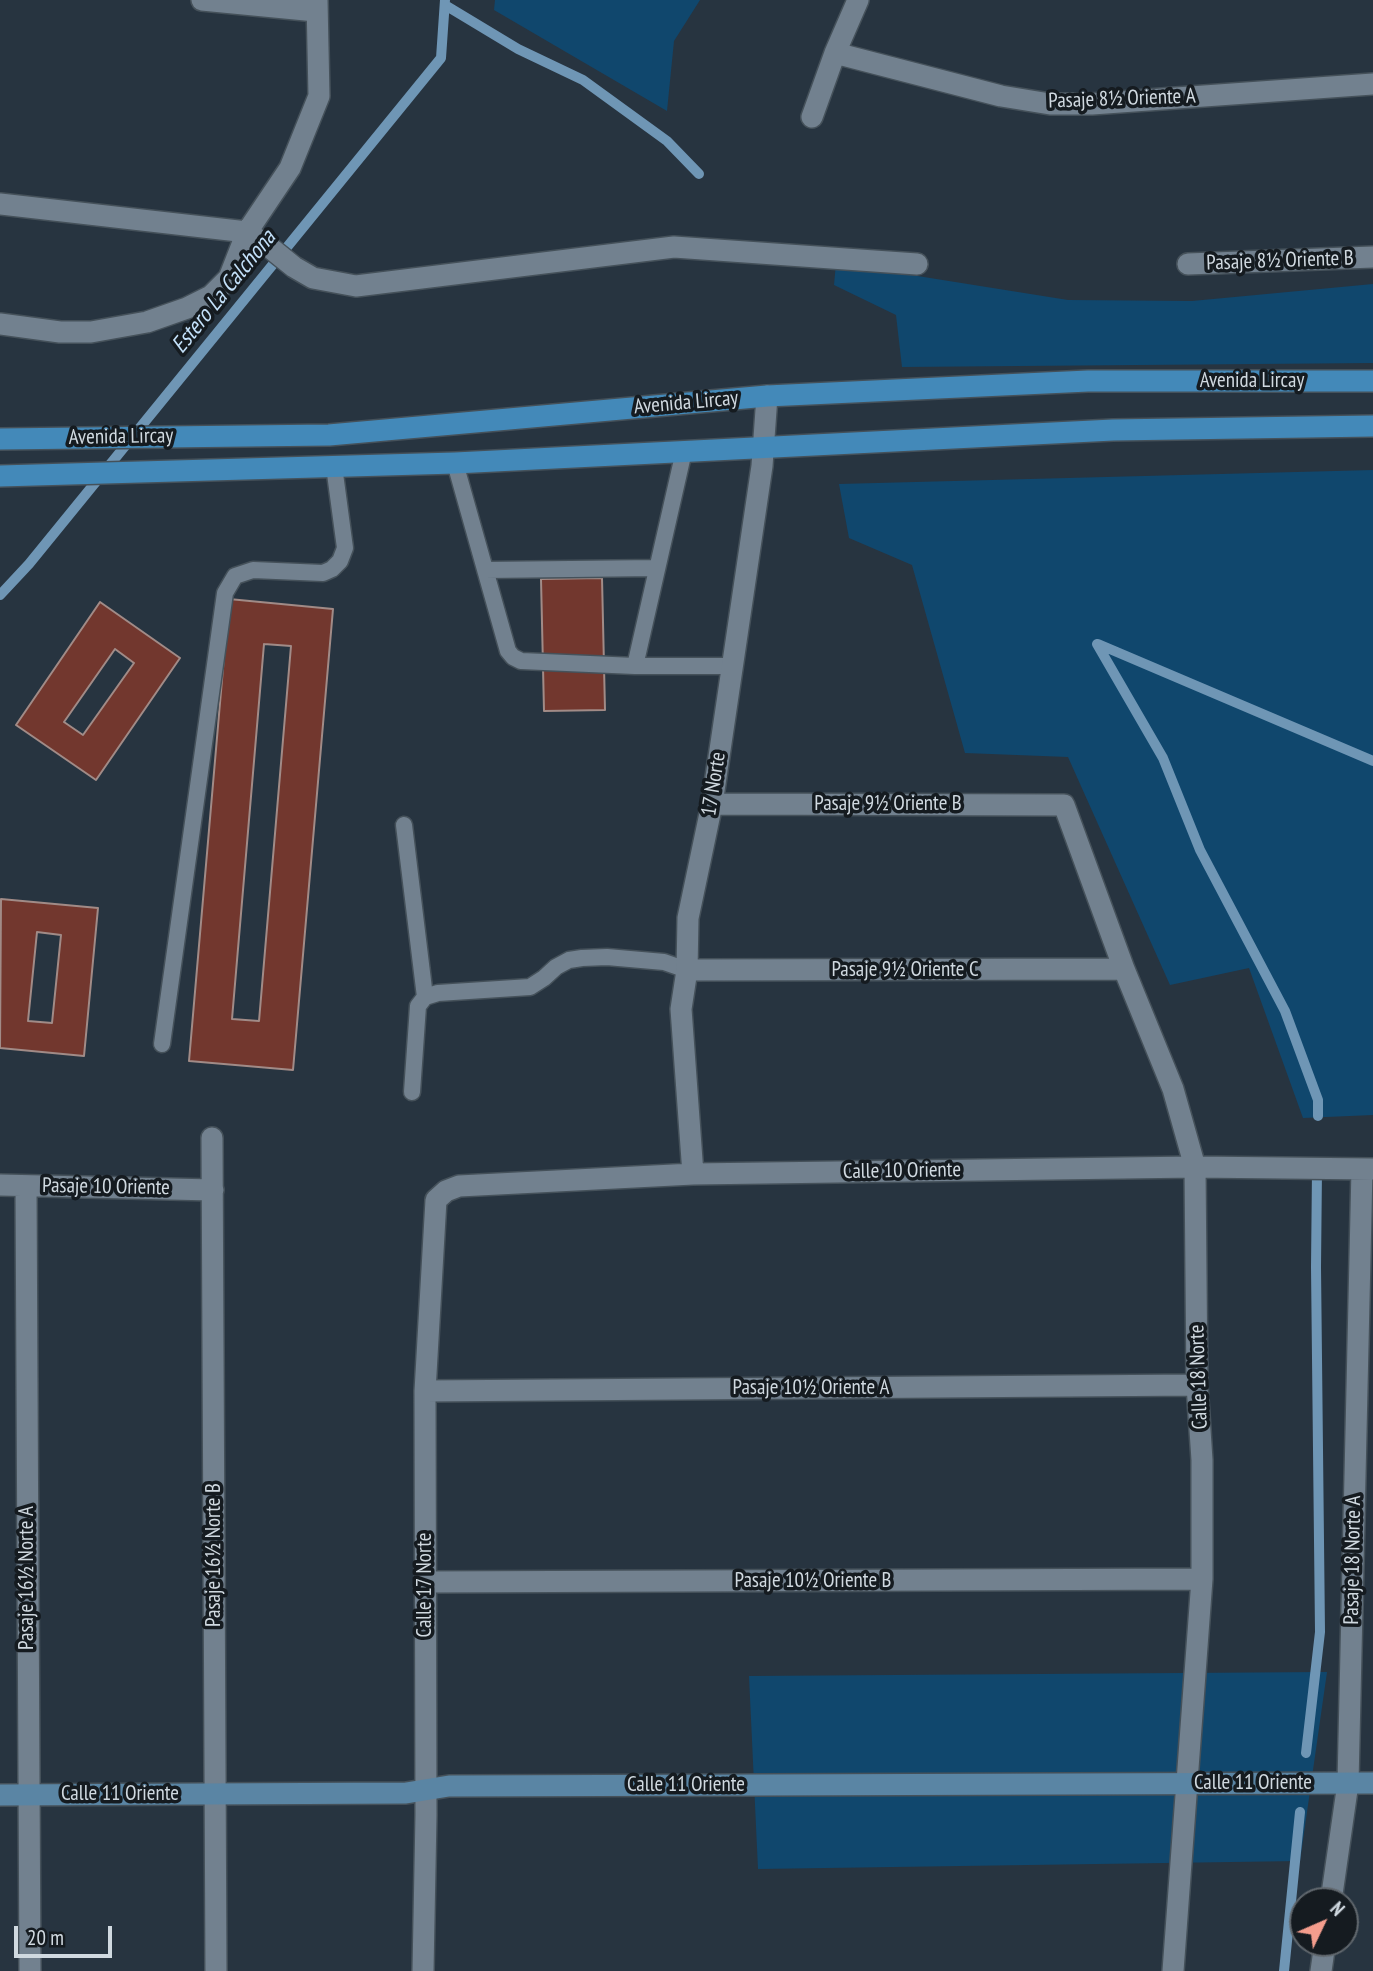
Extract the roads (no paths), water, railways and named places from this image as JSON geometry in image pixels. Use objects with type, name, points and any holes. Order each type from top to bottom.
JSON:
[{"type":"main road","name":"Avenida Lircay","points":[[0,439],[329,435],[767,396],[1088,381],[1373,381]]},
{"type":"main road","name":"Avenida Lircay","points":[[0,476],[455,463],[1113,430],[1373,426]]},
{"type":"main road","name":"Calle 11 Oriente","points":[[0,1795],[406,1793],[449,1786],[1373,1783]]},
{"type":"street","points":[[0,324],[60,332],[91,332],[147,322],[211,296],[229,278],[247,232],[290,168],[319,96],[316,5],[202,0]]},
{"type":"street","points":[[812,117],[858,0]]},
{"type":"street","name":"Pasaje 8½ Oriente A","points":[[835,53],[1001,96],[1050,104],[1092,104],[1373,84]]},
{"type":"street","points":[[0,204],[247,232],[313,278],[356,286],[674,247],[918,264]]},
{"type":"street","name":"Pasaje 8½ Oriente B","points":[[1188,264],[1373,257]]},
{"type":"street","name":"17 Norte","points":[[693,1174],[681,1009],[687,970],[688,918],[712,804],[764,449],[767,396]]},
{"type":"street","name":"Pasaje 9½ Oriente B","points":[[712,804],[1064,805]]},
{"type":"street","name":"Calle 18 Norte","points":[[1064,805],[1124,969],[1173,1089],[1195,1167],[1202,1579],[1173,1971]]},
{"type":"street","name":"Pasaje 9½ Oriente C","points":[[687,970],[1124,969]]},
{"type":"street","name":"Pasaje 16½ Norte B","points":[[212,1138],[216,1971]]},
{"type":"street","name":"Calle 10 Oriente","points":[[436,1200],[446,1191],[459,1186],[693,1174],[1195,1167],[1367,1169]]},
{"type":"street","name":"Pasaje 18 Norte A","points":[[1333,1887],[1348,1783],[1367,1169]]},
{"type":"street","name":"Pasaje 10 Oriente","points":[[0,1185],[213,1190]]},
{"type":"street","name":"Pasaje 16½ Norte A","points":[[26,1186],[30,1971]]},
{"type":"street","name":"Calle 17 Norte","points":[[423,1971],[425,1391],[436,1200]]},
{"type":"street","name":"Pasaje 10½ Oriente A","points":[[425,1391],[1198,1385]]},
{"type":"street","name":"Pasaje 10½ Oriente B","points":[[425,1582],[1202,1579]]},
{"type":"lane","points":[[635,666],[684,451]]},
{"type":"lane","points":[[455,463],[508,651],[513,657],[521,661],[635,666],[731,666]]},
{"type":"lane","points":[[162,1044],[225,593],[235,576],[253,570],[323,573],[340,561],[345,548],[334,466]]},
{"type":"lane","points":[[485,570],[656,568]]},
{"type":"lane","points":[[404,825],[425,997]]},
{"type":"lane","points":[[412,1093],[418,1006],[425,997],[438,993],[530,987],[556,967],[569,960],[582,958],[607,957],[664,962],[687,970]]},
{"type":"waterway","name":"Estero La Calchona","points":[[0,595],[29,564],[441,58],[445,0]]},
{"type":"waterway","points":[[445,5],[518,49],[583,80],[667,141],[699,174]]},
{"type":"waterway","points":[[1097,644],[1163,758],[1200,850],[1285,1011],[1318,1100],[1318,1116]]},
{"type":"waterway","points":[[1098,644],[1373,761]]},
{"type":"waterway","points":[[1306,1753],[1320,1632],[1317,1170]]},
{"type":"waterway","points":[[1284,1971],[1300,1812]]}]
